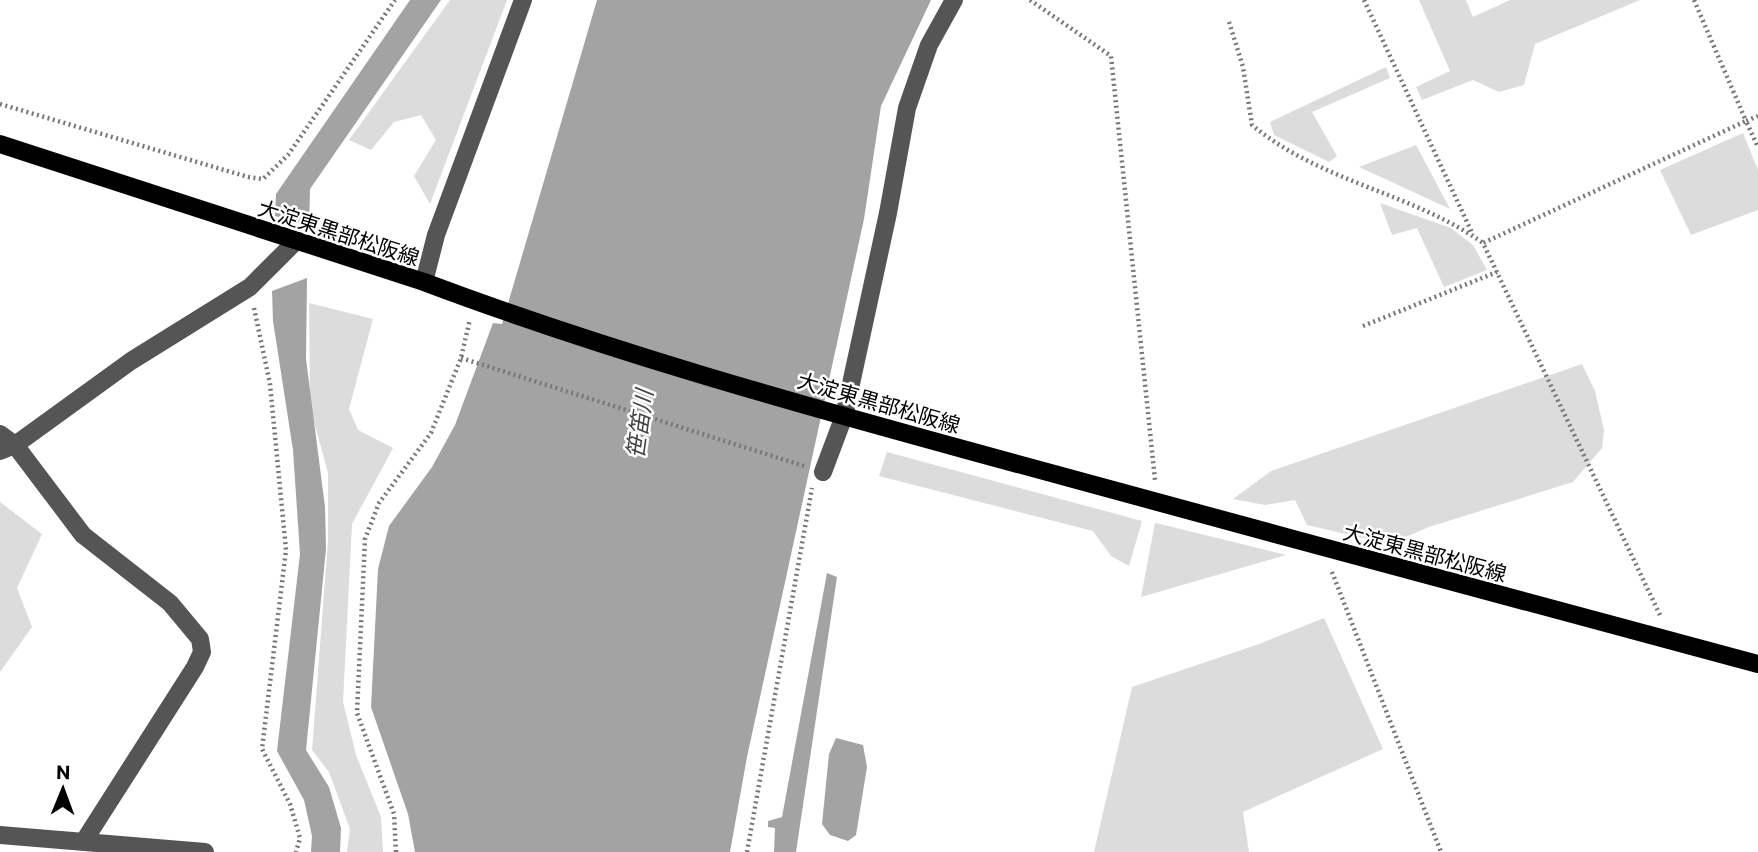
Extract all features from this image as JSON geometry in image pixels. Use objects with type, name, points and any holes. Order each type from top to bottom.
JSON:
[{"type":"main road","name":"大淀東黒部松阪線","points":[[0,144],[424,282],[481,304],[839,415],[1323,549],[1758,664]]},
{"type":"street","points":[[424,282],[436,235],[523,0]]},
{"type":"street","points":[[817,475],[839,415],[888,213],[907,108],[929,45],[954,0]]},
{"type":"street","points":[[84,841],[195,667],[202,652],[200,639],[170,603],[83,535],[5,443],[250,287],[295,242]]},
{"type":"street","points":[[0,835],[205,852]]},
{"type":"path","points":[[0,104],[248,177],[263,179],[288,155],[395,0]]},
{"type":"path","points":[[1030,0],[1111,57],[1156,477],[1150,501]]},
{"type":"path","points":[[1364,0],[1473,236]]},
{"type":"path","points":[[1694,0],[1758,147]]},
{"type":"path","points":[[1229,22],[1243,67],[1252,125],[1279,148],[1327,173],[1453,221],[1483,243],[1662,619],[1658,637]]},
{"type":"path","points":[[1483,243],[1758,116]]},
{"type":"path","points":[[1363,326],[1497,272]]},
{"type":"path","points":[[250,287],[270,384],[286,550],[262,749],[290,804],[300,838],[296,852]]},
{"type":"path","points":[[396,852],[394,814],[357,713],[365,539],[379,503],[431,433],[481,304]]},
{"type":"path","points":[[461,358],[817,475],[747,852]]},
{"type":"path","points":[[1323,549],[1441,852]]},
{"type":"shaded area","points":[[450,0],[507,0],[430,204],[414,176],[436,140],[421,115],[394,122],[371,150],[349,140]]},
{"type":"shaded area","points":[[1419,0],[1466,0],[1473,17],[1510,0],[1640,0],[1535,44],[1524,85],[1499,92],[1473,80],[1422,100],[1416,87],[1450,71]]},
{"type":"shaded area","points":[[1386,67],[1390,78],[1312,112],[1337,156],[1329,162],[1274,135],[1270,122]]},
{"type":"shaded area","points":[[1743,133],[1758,170],[1758,210],[1691,235],[1660,170]]},
{"type":"shaded area","points":[[1416,145],[1450,209],[1359,167]]},
{"type":"shaded area","points":[[1380,203],[1451,228],[1473,245],[1487,270],[1444,287],[1417,228],[1392,235]]},
{"type":"shaded area","points":[[309,303],[373,319],[349,409],[358,430],[393,448],[352,524],[343,702],[356,755],[381,817],[383,852],[347,852],[350,829],[329,772],[312,750],[328,541],[328,473],[310,407]]},
{"type":"shaded area","points":[[1582,364],[1595,391],[1604,430],[1602,448],[1573,482],[1429,527],[1389,544],[1307,525],[1295,500],[1265,505],[1233,499],[1271,471]]},
{"type":"shaded area","points":[[887,452],[1142,521],[1129,566],[1111,556],[1093,531],[879,476]]},
{"type":"shaded area","points":[[0,502],[42,534],[17,588],[32,627],[0,672]]},
{"type":"shaded area","points":[[1156,523],[1286,555],[1141,597]]},
{"type":"shaded area","points":[[1324,618],[1383,749],[1243,812],[1249,852],[1094,852],[1132,687],[1259,644]]},
{"type":"water","points":[[410,0],[441,0],[310,189],[309,226],[275,216],[276,194]]},
{"type":"water","name":"笹笛川","points":[[597,0],[931,0],[881,106],[864,219],[747,757],[730,852],[415,852],[408,814],[371,707],[378,569],[389,526],[432,467],[455,425],[493,323],[502,324]]},
{"type":"water","points":[[307,278],[306,359],[325,507],[326,549],[306,750],[329,787],[341,828],[340,852],[311,852],[312,836],[304,800],[277,751],[300,554],[293,450],[273,321],[272,291]]},
{"type":"water","points":[[827,573],[837,577],[796,852],[774,852],[775,828],[768,827],[768,821],[782,817]]},
{"type":"water","points":[[836,738],[863,745],[867,767],[856,835],[848,841],[830,835],[822,824],[829,754]]}]
